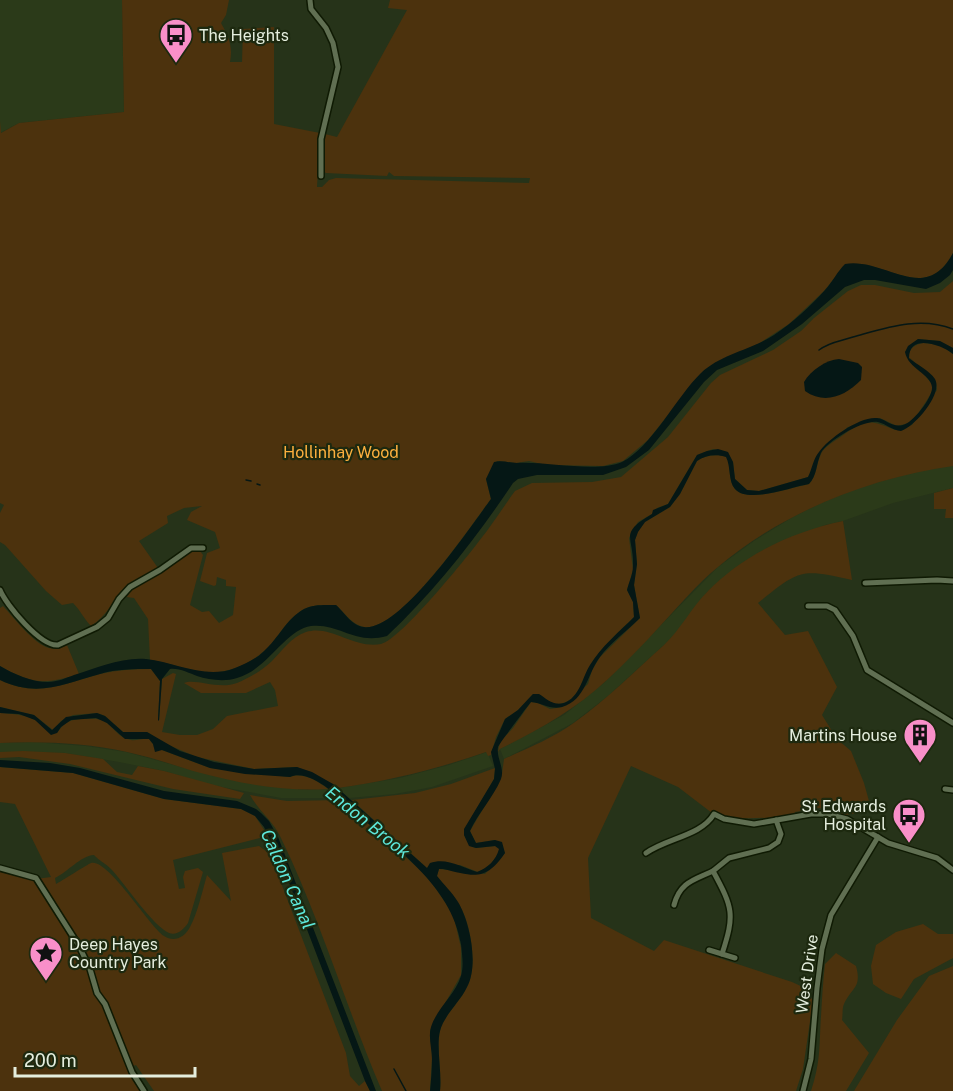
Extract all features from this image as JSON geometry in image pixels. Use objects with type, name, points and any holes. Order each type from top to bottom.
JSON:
[{"type":"street","points":[[310,0],[311,9],[326,28],[333,43],[338,67],[321,139],[321,176]]},
{"type":"street","points":[[0,590],[7,604],[45,642],[54,646],[97,627],[108,618],[119,599],[130,587],[160,570],[191,548],[203,548]]},
{"type":"street","points":[[865,583],[953,581]]},
{"type":"street","points":[[808,606],[826,606],[835,610],[853,636],[867,670],[952,719]]},
{"type":"street","points":[[945,789],[953,790]]},
{"type":"street","points":[[646,853],[668,840],[700,829],[714,814],[724,819],[754,824],[811,814],[828,814],[847,819],[900,848],[932,855],[953,870]]},
{"type":"street","points":[[675,905],[678,892],[685,885],[713,871],[729,858],[769,848],[778,842],[781,834],[776,820]]},
{"type":"street","name":"West Drive","points":[[803,1091],[811,1059],[822,949],[831,915],[878,837]]},
{"type":"street","points":[[0,868],[36,878],[79,946],[132,1072],[144,1091]]},
{"type":"street","points":[[713,871],[732,919],[722,954]]},
{"type":"street","points":[[709,950],[735,958]]},
{"type":"shaded area","points":[[0,0],[122,0],[124,112],[19,123],[0,133]]},
{"type":"shaded area","points":[[953,465],[953,488],[893,503],[825,525],[764,550],[743,563],[708,591],[674,636],[608,696],[573,723],[504,759],[500,749],[564,715],[605,682],[718,567],[754,541],[793,517],[860,487],[922,470]]},
{"type":"shaded area","points":[[33,742],[126,752],[196,771],[268,786],[307,790],[328,789],[340,798],[281,798],[211,785],[164,771],[65,753],[0,752],[0,743]]},
{"type":"shaded area","points":[[487,752],[493,766],[432,787],[395,794],[349,798],[338,788],[400,778]]},
{"type":"green space","name":"Hollinhay Wood","points":[[122,0],[229,0],[226,15],[221,23],[230,42],[230,62],[242,62],[243,29],[274,27],[274,124],[320,133],[317,187],[322,187],[329,180],[336,178],[529,183],[530,178],[394,176],[389,172],[387,176],[323,171],[322,149],[325,134],[337,137],[407,10],[388,8],[390,0],[953,0],[953,253],[942,268],[930,276],[917,278],[860,264],[845,265],[824,291],[789,324],[758,344],[720,361],[701,374],[648,440],[623,461],[603,466],[497,461],[486,479],[491,499],[452,553],[415,596],[379,624],[360,626],[336,605],[308,607],[287,624],[262,653],[233,669],[209,672],[150,660],[148,619],[134,598],[127,597],[131,589],[190,551],[200,551],[203,555],[190,605],[202,612],[209,611],[219,623],[233,615],[236,587],[226,586],[226,580],[217,577],[214,586],[200,581],[207,553],[220,548],[215,532],[187,520],[191,512],[202,506],[184,508],[167,516],[168,523],[139,541],[158,568],[129,584],[101,618],[91,626],[73,603],[62,605],[46,591],[0,542],[0,513],[4,505],[0,503],[0,121],[1,133],[19,123],[124,112]]},
{"type":"green space","points":[[953,281],[953,348],[939,341],[918,339],[905,352],[932,384],[933,390],[915,418],[909,423],[897,426],[880,418],[848,427],[826,444],[808,477],[759,491],[747,490],[735,479],[733,462],[727,452],[713,449],[697,455],[668,504],[657,508],[652,514],[638,522],[629,538],[633,570],[627,590],[633,602],[634,617],[599,652],[573,697],[563,703],[555,704],[533,694],[518,710],[505,719],[496,737],[491,755],[488,756],[486,752],[413,774],[338,788],[297,767],[254,769],[197,757],[166,744],[147,732],[123,732],[105,716],[97,713],[73,715],[61,721],[53,730],[34,715],[0,707],[0,680],[26,688],[39,689],[106,673],[151,669],[160,681],[158,720],[162,679],[173,673],[176,674],[162,732],[197,735],[213,729],[227,716],[278,706],[275,690],[270,682],[246,693],[201,693],[184,683],[230,685],[237,683],[264,668],[301,634],[315,630],[371,645],[381,644],[391,639],[454,573],[515,491],[532,483],[592,482],[621,477],[668,437],[720,375],[773,350],[801,331],[848,291],[861,285],[875,285],[914,293],[940,292]]},
{"type":"green space","points":[[923,343],[940,345],[953,354],[953,466],[890,479],[859,489],[828,500],[770,530],[743,547],[710,574],[595,691],[556,719],[498,752],[500,742],[531,702],[550,709],[562,707],[588,684],[592,670],[600,657],[640,618],[634,585],[637,564],[635,540],[638,531],[645,522],[670,507],[680,494],[697,461],[711,456],[727,457],[733,486],[741,493],[750,495],[760,495],[809,484],[814,477],[822,451],[854,427],[872,423],[895,430],[912,425],[937,390],[936,382],[909,357],[913,347]]},
{"type":"green space","points":[[953,488],[953,518],[945,518],[946,509],[934,509],[934,493]]},
{"type":"green space","points":[[843,521],[852,580],[821,574],[801,575],[792,578],[758,603],[785,635],[808,631],[837,687],[822,715],[837,739],[851,751],[869,801],[862,812],[845,815],[819,808],[795,812],[794,817],[724,819],[712,813],[678,787],[631,766],[588,858],[591,918],[654,951],[664,940],[805,988],[813,1001],[803,1069],[796,1091],[440,1091],[440,1031],[445,1019],[467,987],[473,958],[464,914],[455,898],[437,876],[439,869],[485,874],[505,853],[495,840],[476,843],[470,831],[497,785],[502,774],[504,759],[558,733],[621,685],[664,645],[702,598],[737,566],[788,538]]},
{"type":"green space","points":[[3,606],[24,630],[43,646],[54,649],[67,645],[79,674],[57,680],[38,681],[0,666],[0,608]]},
{"type":"green space","points":[[0,713],[29,717],[46,729],[57,733],[66,723],[73,720],[99,719],[126,739],[149,739],[155,750],[162,750],[210,768],[290,777],[305,776],[328,789],[277,788],[243,783],[111,749],[48,743],[0,743]]},
{"type":"green space","points":[[0,752],[65,753],[103,759],[117,772],[132,775],[138,766],[244,793],[240,799],[173,789],[70,764],[19,757],[0,758]]},
{"type":"green space","points":[[0,767],[73,773],[164,799],[241,809],[255,816],[268,836],[173,860],[179,889],[185,888],[183,877],[185,871],[198,868],[203,872],[188,923],[177,933],[172,934],[162,929],[112,870],[94,855],[84,858],[55,878],[56,884],[91,863],[98,864],[118,881],[157,930],[168,938],[175,939],[185,934],[190,927],[207,875],[231,901],[222,853],[259,846],[270,854],[346,1053],[350,1076],[359,1086],[365,1081],[370,1091],[154,1091],[136,1065],[127,1068],[140,1091],[0,1091],[0,870],[36,879],[51,877],[15,804],[0,802]]},
{"type":"green space","points":[[495,768],[494,779],[465,829],[464,835],[470,846],[476,848],[496,846],[500,849],[491,863],[478,872],[460,865],[428,869],[352,800],[415,793],[451,784]]},
{"type":"green space","points":[[250,795],[287,801],[342,800],[427,876],[452,912],[461,948],[461,975],[430,1030],[432,1057],[430,1091],[382,1091],[294,867],[277,830]]},
{"type":"green space","points":[[923,924],[938,934],[953,934],[953,958],[914,979],[901,999],[886,993],[873,984],[871,966],[876,945],[896,932]]},
{"type":"green space","points":[[836,953],[856,966],[858,973],[857,983],[843,1006],[842,1020],[869,1053],[846,1091],[811,1091],[819,1054],[825,964]]},
{"type":"green space","points":[[953,966],[953,1091],[854,1091],[897,1020],[929,976]]},
{"type":"water","points":[[953,253],[953,270],[940,283],[926,289],[864,280],[845,287],[802,324],[763,351],[717,370],[704,382],[649,450],[626,467],[603,475],[537,475],[518,479],[454,563],[422,601],[387,636],[365,638],[321,626],[311,626],[293,634],[258,667],[237,678],[212,679],[170,669],[162,679],[159,721],[160,681],[151,669],[112,671],[39,689],[26,688],[0,680],[0,666],[35,681],[48,682],[109,664],[137,659],[202,671],[224,671],[257,657],[269,647],[287,623],[308,607],[336,605],[352,622],[360,626],[379,624],[396,613],[434,575],[491,499],[486,479],[494,462],[599,467],[622,462],[633,455],[653,434],[701,373],[718,361],[765,340],[788,325],[820,296],[845,264],[860,264],[917,278],[930,276],[942,268]]},
{"type":"water","name":"Endon Brook","points":[[918,339],[940,341],[953,348],[953,354],[941,347],[920,343],[910,350],[909,358],[935,379],[935,393],[926,409],[913,423],[901,431],[872,422],[855,427],[838,437],[821,453],[814,477],[809,484],[750,495],[741,493],[733,486],[726,457],[711,456],[697,461],[680,494],[670,507],[645,522],[635,540],[637,564],[634,585],[640,618],[604,652],[576,699],[558,708],[531,702],[498,747],[501,779],[470,831],[476,843],[495,840],[502,842],[505,853],[485,873],[471,875],[439,869],[437,876],[462,910],[472,944],[473,956],[471,978],[440,1031],[440,1091],[430,1091],[432,1059],[430,1031],[434,1020],[455,989],[462,972],[461,944],[455,923],[446,903],[433,885],[402,853],[340,798],[315,780],[298,775],[290,777],[245,774],[210,768],[162,750],[155,752],[149,739],[125,739],[107,723],[96,718],[71,720],[57,733],[51,735],[35,720],[19,714],[0,713],[0,707],[34,715],[52,730],[66,717],[97,713],[105,716],[123,732],[147,732],[180,751],[214,762],[254,769],[297,767],[312,772],[333,784],[427,868],[430,863],[442,861],[477,872],[491,863],[499,849],[495,846],[476,848],[469,846],[464,829],[494,779],[495,769],[491,752],[505,719],[518,710],[533,694],[539,694],[557,704],[569,700],[577,692],[594,658],[634,617],[633,602],[627,590],[633,566],[630,536],[635,526],[652,514],[653,510],[668,504],[697,455],[707,451],[718,449],[728,452],[733,462],[735,479],[747,490],[759,491],[808,477],[815,458],[823,447],[854,424],[870,418],[877,418],[896,425],[903,425],[912,420],[922,409],[932,387],[928,378],[910,363],[905,352],[908,346]]},
{"type":"water","points":[[839,359],[858,363],[862,367],[861,380],[834,397],[820,397],[805,391],[804,382],[811,373],[824,364]]},
{"type":"water","name":"Caldon Canal","points":[[0,760],[50,763],[80,768],[164,791],[237,801],[261,813],[269,821],[278,837],[376,1091],[370,1091],[365,1081],[285,872],[264,827],[255,816],[241,809],[164,799],[73,773],[0,767]]},
{"type":"waterway","points":[[819,350],[835,342],[915,323],[940,325],[953,329]]},
{"type":"waterway","points":[[246,480],[251,481]]},
{"type":"waterway","points":[[394,1069],[406,1091]]},
{"type":"place","name":"The Heights","points":[[176,64]]},
{"type":"place","name":"Martins House","points":[[920,764]]},
{"type":"place","name":"St Edwards Hospital","points":[[909,844]]},
{"type":"place","name":"Deep Hayes Country Park","points":[[46,982]]}]
